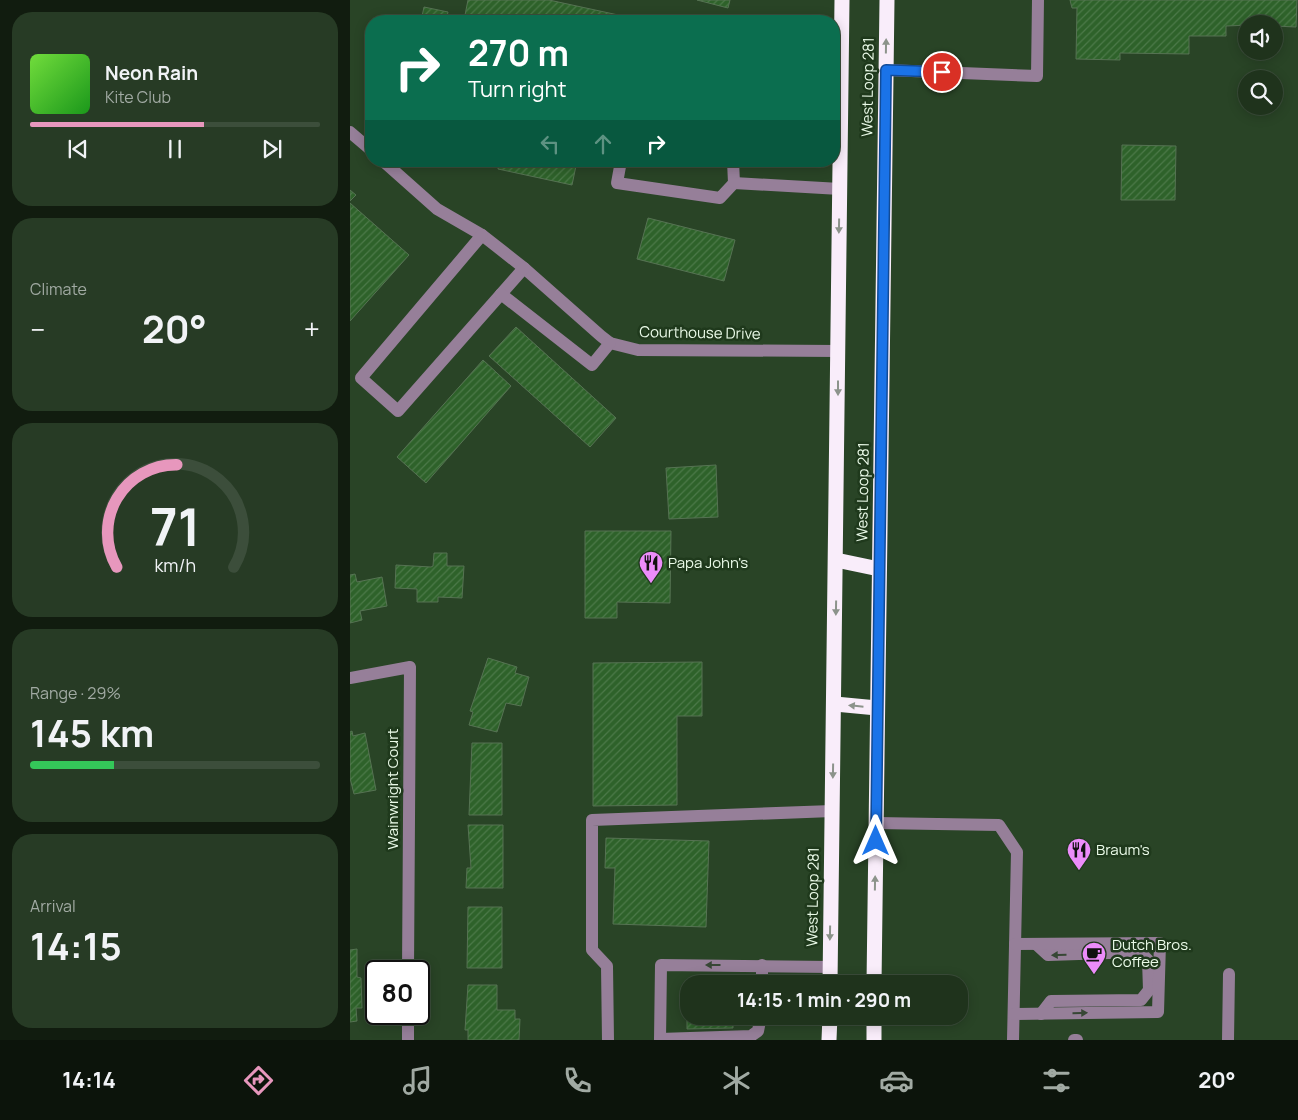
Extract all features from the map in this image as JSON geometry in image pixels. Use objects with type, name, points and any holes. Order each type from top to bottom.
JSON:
[{"type":"highway","name":"West Loop 281","points":[[830,975],[835,704],[842,0]]},
{"type":"highway","name":"West Loop 281","points":[[874,975],[887,0]]},
{"type":"highway","points":[[836,560],[879,568]]},
{"type":"highway","points":[[835,704],[877,708]]},
{"type":"highway","points":[[830,1025],[830,1040]]},
{"type":"highway","points":[[874,1025],[874,1040]]},
{"type":"street","points":[[886,70],[1037,76],[1038,0]]},
{"type":"street","points":[[350,132],[365,145]]},
{"type":"street","name":"Courthouse Drive","points":[[390,167],[438,209],[482,235],[524,268],[610,343],[638,350],[838,351]]},
{"type":"street","points":[[620,167],[617,183],[720,198],[734,183],[733,167]]},
{"type":"street","points":[[734,183],[840,189]]},
{"type":"street","points":[[482,235],[361,378],[398,411],[524,268]]},
{"type":"street","points":[[501,294],[592,365],[610,343]]},
{"type":"street","name":"Wainwright Court","points":[[350,678],[410,667],[408,960]]},
{"type":"street","points":[[608,1040],[607,966],[592,950],[592,820],[832,811]]},
{"type":"street","points":[[876,823],[999,825],[1017,852],[1013,1040]]},
{"type":"street","points":[[1014,1014],[1158,1012],[1160,943],[1015,944]]},
{"type":"street","points":[[1036,944],[1048,955],[1140,952],[1148,960],[1149,990],[1141,1000],[1051,1001],[1041,1014]]},
{"type":"street","points":[[759,1025],[758,1031],[752,1036],[660,1039],[661,965],[830,967]]},
{"type":"street","points":[[762,965],[762,975]]},
{"type":"street","points":[[1228,1040],[1229,974]]},
{"type":"street","points":[[408,1025],[408,1040]]},
{"type":"building","points":[[468,0],[549,0],[618,15],[465,15]]},
{"type":"building","points":[[697,0],[730,0],[728,8]]},
{"type":"building","points":[[1070,0],[1297,0],[1296,27],[1283,26],[1283,15],[1238,15],[1238,26],[1226,26],[1226,36],[1189,36],[1189,54],[1120,53],[1120,60],[1076,59],[1077,8],[1072,8]]},
{"type":"building","points":[[424,7],[448,12],[447,15],[422,15]]},
{"type":"building","points":[[1122,145],[1176,146],[1175,200],[1121,200]]},
{"type":"building","points":[[498,167],[576,167],[572,185],[498,169]]},
{"type":"building","points":[[350,190],[356,195],[350,201]]},
{"type":"building","points":[[350,203],[409,255],[350,321]]},
{"type":"building","points":[[648,218],[735,240],[724,281],[637,259]]},
{"type":"building","points":[[516,327],[616,418],[590,447],[489,356]]},
{"type":"building","points":[[483,360],[511,386],[426,483],[397,457]]},
{"type":"building","points":[[716,465],[718,517],[669,519],[666,468]]},
{"type":"building","points":[[585,531],[671,531],[670,603],[617,602],[617,618],[585,618]]},
{"type":"building","points":[[434,553],[447,553],[447,566],[464,566],[462,598],[438,597],[438,602],[417,602],[417,589],[395,588],[396,565],[431,567],[433,566]]},
{"type":"building","points":[[355,574],[357,582],[382,577],[387,606],[360,611],[362,620],[350,623],[350,575]]},
{"type":"building","points":[[488,658],[517,667],[515,673],[529,677],[521,706],[506,703],[497,732],[469,725],[473,712],[470,711]]},
{"type":"building","points":[[702,662],[702,716],[677,716],[677,805],[593,806],[593,663]]},
{"type":"building","points":[[352,731],[353,736],[365,733],[376,790],[354,794],[350,778],[350,732]]},
{"type":"building","points":[[472,743],[502,743],[502,815],[469,815]]},
{"type":"building","points":[[468,825],[503,825],[503,888],[466,888],[467,868],[471,868]]},
{"type":"building","points":[[606,838],[709,841],[706,927],[613,924],[615,868],[605,868]]},
{"type":"building","points":[[468,907],[502,907],[502,968],[467,968]]},
{"type":"building","points":[[357,949],[357,977],[361,978],[362,1008],[356,1008],[357,1021],[350,1022],[350,950]]},
{"type":"building","points":[[468,985],[497,985],[497,1010],[515,1010],[515,1019],[520,1019],[519,1040],[468,1040],[468,1030],[465,1030]]},
{"type":"building","points":[[687,1025],[733,1025],[733,1028],[687,1029]]},
{"type":"place","name":"Papa John's","points":[[651,584]]},
{"type":"place","name":"Braum's","points":[[1079,871]]},
{"type":"place","name":"Dutch Bros. Coffee","points":[[1094,975]]},
{"type":"route","points":[[876,841],[886,70],[942,72]]}]
